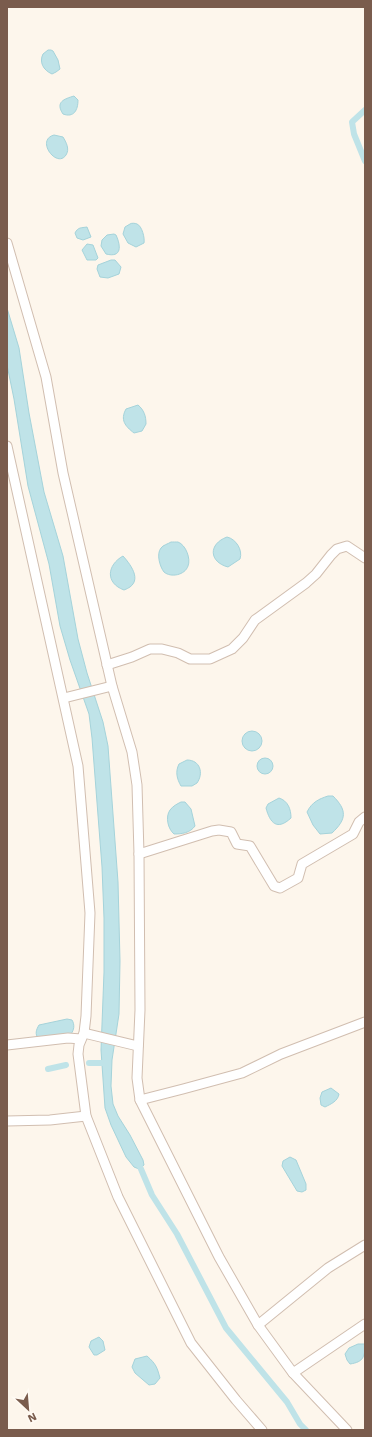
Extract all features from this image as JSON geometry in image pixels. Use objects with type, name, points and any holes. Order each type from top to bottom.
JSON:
[{"type":"street","points":[[7,243],[46,377],[63,473],[107,665],[132,752],[136,785],[139,854],[140,1010],[136,1078],[140,1100],[219,1257],[258,1325],[293,1373],[347,1430]]},
{"type":"street","points":[[7,446],[78,766],[90,913],[83,1036],[78,1054],[86,1116],[118,1196],[191,1343],[262,1430]]},
{"type":"street","points":[[107,665],[132,657],[150,649],[162,649],[178,653],[190,659],[210,659],[232,649],[255,620],[306,583],[337,549],[347,546],[365,558]]},
{"type":"street","points":[[64,698],[112,686]]},
{"type":"street","points":[[139,854],[212,831],[219,830],[230,832],[237,844],[250,846],[268,878],[274,886],[280,888],[298,878],[302,864],[353,834],[359,822],[365,818]]},
{"type":"street","points":[[140,1100],[183,1090],[242,1073],[281,1054],[365,1022]]},
{"type":"street","points":[[7,1046],[83,1036],[138,1046]]},
{"type":"street","points":[[7,1121],[50,1120],[86,1116]]},
{"type":"street","points":[[258,1325],[328,1268],[365,1245]]},
{"type":"street","points":[[293,1373],[365,1324]]},
{"type":"water","points":[[48,50],[53,51],[58,60],[60,69],[52,74],[46,70],[41,60],[43,54]]},
{"type":"water","points":[[74,96],[78,100],[75,112],[70,115],[63,114],[60,104],[67,98]]},
{"type":"water","points":[[54,135],[63,137],[68,148],[66,155],[62,158],[53,156],[47,147],[49,138]]},
{"type":"water","points":[[131,223],[139,225],[144,235],[144,243],[136,247],[128,243],[123,234],[125,227]]},
{"type":"water","points":[[87,227],[91,237],[83,240],[77,238],[75,233],[77,230]]},
{"type":"water","points":[[107,235],[116,235],[119,243],[118,253],[111,255],[106,254],[101,246],[102,240]]},
{"type":"water","points":[[87,244],[93,245],[98,258],[96,260],[87,260],[82,250]]},
{"type":"water","points":[[115,260],[121,267],[119,274],[108,278],[100,277],[97,269],[98,265]]},
{"type":"water","points":[[7,308],[19,348],[29,413],[44,492],[63,556],[78,639],[103,722],[108,746],[118,882],[120,961],[119,1014],[112,1060],[111,1086],[113,1104],[118,1116],[143,1160],[144,1165],[139,1169],[134,1167],[126,1157],[105,1108],[101,1050],[104,972],[104,918],[102,867],[92,738],[89,714],[60,626],[49,564],[28,486],[7,365]]},
{"type":"water","points":[[138,405],[144,413],[146,424],[142,431],[134,433],[124,422],[123,416],[126,409]]},
{"type":"water","points":[[227,537],[236,542],[240,549],[241,556],[240,559],[228,567],[217,561],[213,553],[216,544]]},
{"type":"water","points":[[171,542],[178,542],[183,546],[189,560],[188,566],[184,572],[178,575],[170,575],[164,572],[159,560],[161,548]]},
{"type":"water","points":[[123,556],[133,569],[135,579],[134,583],[130,587],[124,590],[114,583],[110,574],[114,564]]},
{"type":"water","points":[[252,731],[259,734],[262,741],[259,748],[252,751],[245,748],[242,741],[245,734]]},
{"type":"water","points":[[265,758],[271,760],[273,766],[271,772],[265,774],[259,772],[257,766],[259,760]]},
{"type":"water","points":[[187,760],[195,762],[198,765],[200,768],[200,775],[197,783],[192,786],[181,786],[177,770],[179,764]]},
{"type":"water","points":[[328,796],[333,796],[338,801],[343,810],[343,819],[332,833],[320,834],[313,825],[307,812],[316,801]]},
{"type":"water","points":[[279,798],[285,801],[288,806],[291,818],[278,825],[272,821],[266,808],[268,804]]},
{"type":"water","points":[[185,802],[191,809],[195,826],[186,833],[174,834],[167,819],[168,813],[175,805]]},
{"type":"water","points":[[67,1019],[72,1020],[74,1024],[71,1034],[38,1038],[36,1035],[39,1025]]},
{"type":"water","points":[[331,1088],[339,1094],[334,1102],[325,1107],[321,1105],[320,1098],[322,1092]]},
{"type":"water","points":[[290,1157],[296,1160],[306,1184],[306,1190],[302,1192],[297,1191],[282,1166],[283,1161]]},
{"type":"water","points":[[99,1337],[103,1341],[105,1350],[97,1355],[94,1355],[89,1347],[91,1341]]},
{"type":"water","points":[[358,1344],[365,1344],[363,1358],[358,1362],[350,1364],[345,1354],[349,1348]]},
{"type":"water","points":[[147,1356],[157,1368],[159,1374],[160,1378],[155,1384],[149,1385],[135,1373],[132,1367],[135,1359]]},
{"type":"waterway","points":[[365,110],[352,122],[354,134],[365,161]]},
{"type":"waterway","points":[[89,1063],[108,1063]]},
{"type":"waterway","points":[[48,1069],[66,1065]]},
{"type":"waterway","points":[[138,1162],[152,1195],[177,1234],[226,1328],[287,1402],[300,1424],[306,1430]]}]
